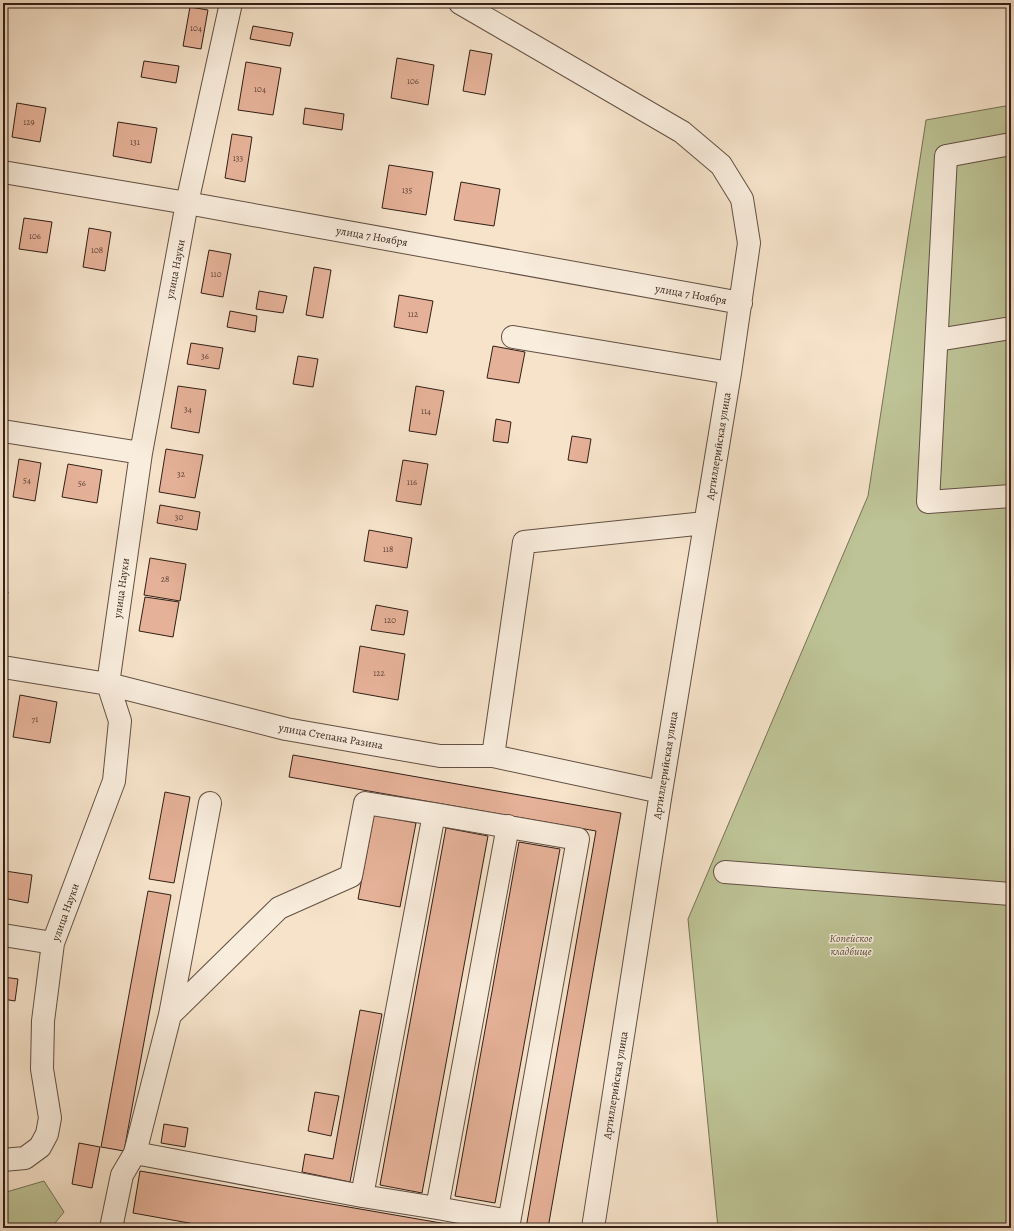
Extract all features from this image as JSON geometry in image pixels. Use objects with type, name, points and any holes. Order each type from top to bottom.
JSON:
[{"type":"street","name":"улица Науки","points":[[3,1160],[25,1158],[40,1147],[47,1134],[50,1118],[42,1069],[43,1021],[53,943],[114,781],[120,721],[108,684],[141,453],[187,203],[231,3]]},
{"type":"street","name":"Артиллерийская улица","points":[[460,3],[682,132],[721,165],[742,199],[749,243],[730,373],[661,792],[593,1228]]},
{"type":"street","points":[[1011,144],[946,156],[928,502],[1011,496]]},
{"type":"street","name":"улица 7 Ноября","points":[[3,172],[187,203],[741,303]]},
{"type":"street","points":[[937,340],[1011,328]]},
{"type":"street","points":[[513,337],[730,373]]},
{"type":"street","points":[[3,431],[141,453]]},
{"type":"street","points":[[493,756],[524,542],[705,523]]},
{"type":"street","name":"улица Степана Разина","points":[[3,667],[108,684],[286,729],[440,756],[493,756],[661,792]]},
{"type":"street","points":[[112,1228],[122,1175],[135,1153],[170,1015],[210,803]]},
{"type":"street","points":[[135,1153],[362,1196],[437,1208],[509,1224],[578,839],[365,803],[351,876],[279,908],[170,1015]]},
{"type":"street","points":[[362,1196],[434,814]]},
{"type":"street","points":[[437,1208],[508,826]]},
{"type":"street","points":[[725,872],[1011,894]]},
{"type":"street","points":[[3,935],[53,943]]},
{"type":"green space","name":"Копейское кладбище","points":[[1011,105],[1011,1228],[718,1228],[688,919],[868,496],[926,120]]},
{"type":"green space","points":[[44,1181],[64,1212],[51,1228],[3,1228],[3,1193]]},
{"type":"building","points":[[190,7],[208,10],[201,49],[183,46]]},
{"type":"building","points":[[253,26],[293,33],[290,46],[250,39]]},
{"type":"building","points":[[470,50],[492,54],[485,95],[463,91]]},
{"type":"building","points":[[397,58],[434,65],[428,105],[391,98]]},
{"type":"building","points":[[144,61],[179,66],[176,83],[141,77]]},
{"type":"building","points":[[246,62],[281,68],[273,115],[238,110]]},
{"type":"building","points":[[17,103],[46,108],[40,142],[12,137]]},
{"type":"building","points":[[305,108],[344,114],[342,130],[303,124]]},
{"type":"building","points":[[118,122],[157,128],[151,163],[113,156]]},
{"type":"building","points":[[232,134],[252,137],[245,182],[225,178]]},
{"type":"building","points":[[389,165],[433,172],[426,215],[382,208]]},
{"type":"building","points":[[461,182],[500,189],[494,226],[454,220]]},
{"type":"building","points":[[24,218],[52,222],[47,253],[19,249]]},
{"type":"building","points":[[89,228],[111,232],[105,271],[83,267]]},
{"type":"building","points":[[209,250],[231,254],[223,297],[201,293]]},
{"type":"building","points":[[314,267],[331,270],[323,318],[306,315]]},
{"type":"building","points":[[259,291],[287,296],[283,313],[256,309]]},
{"type":"building","points":[[399,295],[433,301],[427,333],[394,327]]},
{"type":"building","points":[[230,311],[257,316],[255,332],[227,327]]},
{"type":"building","points":[[191,343],[223,348],[219,369],[187,364]]},
{"type":"building","points":[[493,346],[525,352],[519,383],[487,378]]},
{"type":"building","points":[[298,356],[318,359],[313,387],[293,384]]},
{"type":"building","points":[[178,386],[206,390],[199,433],[171,428]]},
{"type":"building","points":[[416,386],[444,391],[436,435],[409,431]]},
{"type":"building","points":[[496,419],[511,422],[508,443],[493,441]]},
{"type":"building","points":[[572,436],[591,439],[587,463],[568,460]]},
{"type":"building","points":[[166,449],[203,455],[195,498],[159,492]]},
{"type":"building","points":[[19,459],[41,463],[35,501],[13,497]]},
{"type":"building","points":[[403,460],[428,464],[421,505],[396,501]]},
{"type":"building","points":[[68,464],[102,470],[97,503],[62,497]]},
{"type":"building","points":[[160,505],[200,512],[197,530],[157,523]]},
{"type":"building","points":[[369,530],[412,538],[407,568],[364,561]]},
{"type":"building","points":[[150,558],[186,564],[180,601],[144,595]]},
{"type":"building","points":[[3,591],[8,592],[3,618]]},
{"type":"building","points":[[145,597],[179,602],[173,637],[139,631]]},
{"type":"building","points":[[376,605],[408,611],[404,635],[371,630]]},
{"type":"building","points":[[360,646],[405,654],[398,700],[353,692]]},
{"type":"building","points":[[20,695],[57,702],[50,743],[13,737]]},
{"type":"building","points":[[293,755],[621,813],[548,1228],[526,1228],[596,831],[289,777]]},
{"type":"building","points":[[165,792],[190,797],[174,883],[149,879]]},
{"type":"building","points":[[374,815],[416,823],[400,907],[358,899]]},
{"type":"building","points":[[446,828],[488,836],[422,1193],[380,1185]]},
{"type":"building","points":[[519,842],[560,849],[495,1203],[455,1196]]},
{"type":"building","points":[[5,871],[32,875],[28,903],[3,898]]},
{"type":"building","points":[[148,891],[171,895],[124,1151],[101,1147]]},
{"type":"building","points":[[3,977],[18,979],[15,1001],[3,999]]},
{"type":"building","points":[[360,1010],[382,1014],[350,1182],[302,1172],[305,1154],[333,1159]]},
{"type":"building","points":[[3,1036],[7,1037],[3,1058]]},
{"type":"building","points":[[315,1092],[339,1096],[331,1136],[308,1131]]},
{"type":"building","points":[[164,1124],[188,1128],[185,1147],[161,1143]]},
{"type":"building","points":[[79,1143],[100,1147],[92,1188],[72,1184]]},
{"type":"building","points":[[140,1171],[470,1228],[217,1228],[133,1213]]}]
